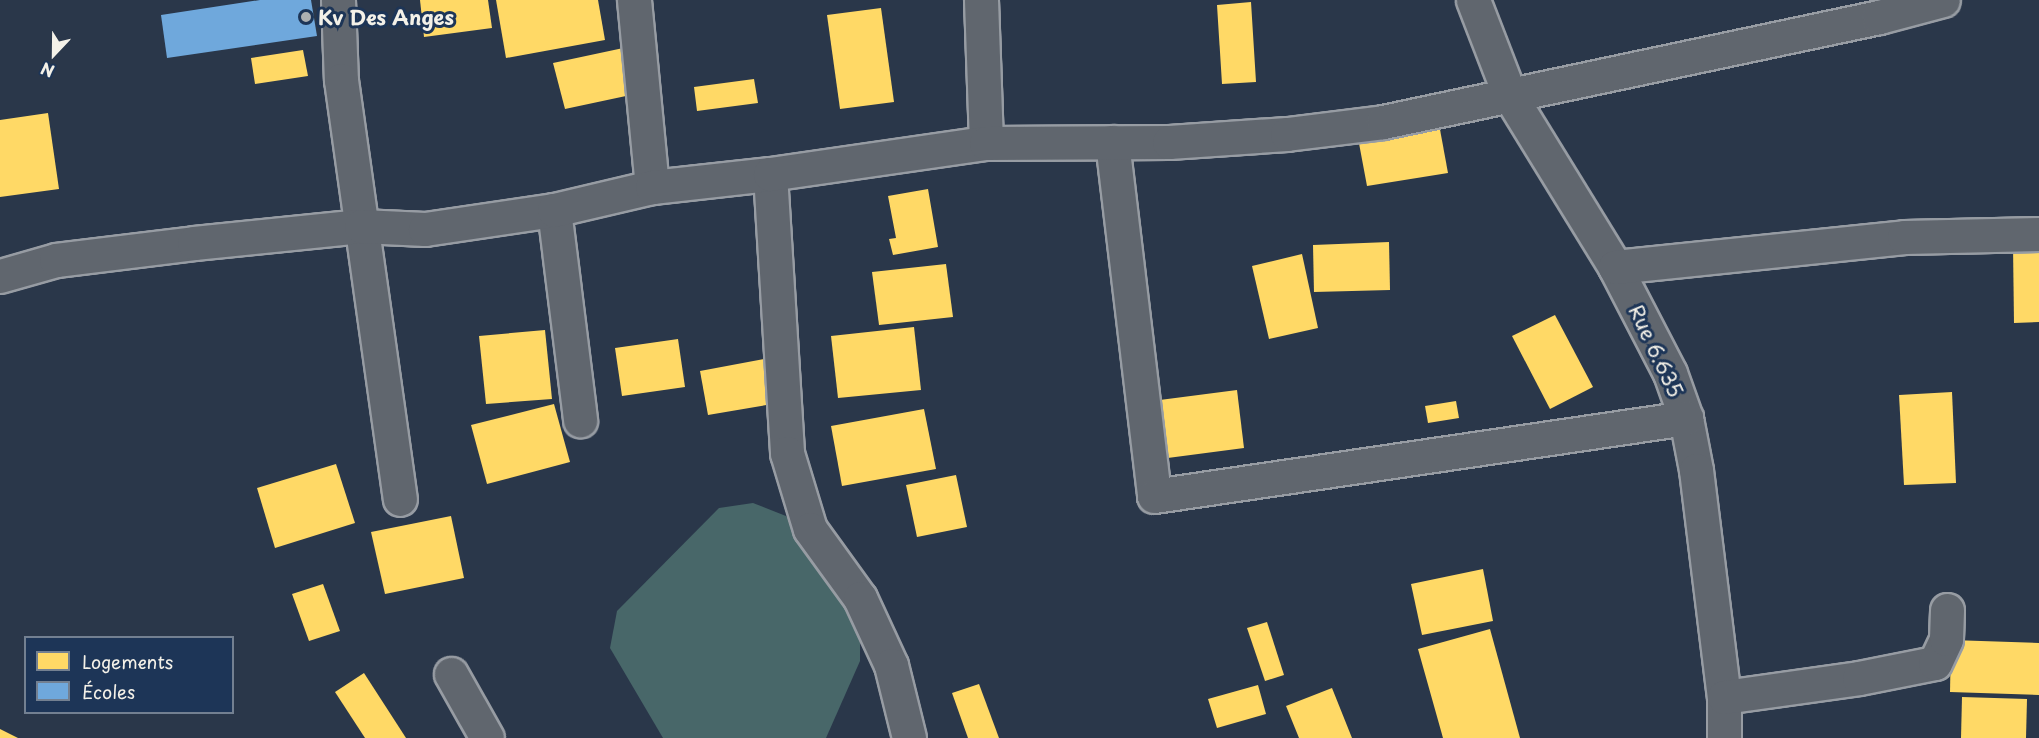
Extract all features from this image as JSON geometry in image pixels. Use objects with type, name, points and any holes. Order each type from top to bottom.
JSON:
[{"type":"street","points":[[338,0],[341,80],[400,499]]},
{"type":"street","points":[[634,0],[652,187]]},
{"type":"street","points":[[981,0],[986,143]]},
{"type":"street","name":"Rue 6.635","points":[[1473,0],[1510,96],[1615,267],[1671,374],[1686,418],[1696,470],[1724,697],[1724,738]]},
{"type":"street","points":[[0,276],[56,260],[361,226],[425,229],[554,210],[652,187],[770,174],[986,143],[1169,142],[1287,135],[1383,122],[1879,17],[1943,0]]},
{"type":"street","points":[[1113,142],[1154,496],[1686,418]]},
{"type":"street","points":[[770,174],[787,453],[810,529],[860,598],[891,665],[909,738]]},
{"type":"street","points":[[554,210],[580,420]]},
{"type":"street","points":[[1615,267],[1904,237],[2039,234]]},
{"type":"street","points":[[1724,697],[1859,678],[1935,663],[1946,639],[1947,610]]},
{"type":"street","points":[[451,674],[487,738]]},
{"type":"green space","points":[[753,503],[786,516],[850,592],[860,624],[860,661],[826,738],[663,738],[610,648],[617,611],[719,508]]},
{"type":"building: Logements","points":[[420,0],[488,0],[492,28],[424,37]]},
{"type":"building: Logements","points":[[496,0],[598,0],[605,40],[506,58]]},
{"type":"building: Logements","points":[[1251,2],[1256,82],[1222,84],[1217,5]]},
{"type":"building: Logements","points":[[881,8],[894,102],[840,109],[827,15]]},
{"type":"building: Logements","points":[[628,47],[640,93],[565,109],[553,63]]},
{"type":"building: Logements","points":[[303,50],[308,76],[255,84],[251,58]]},
{"type":"building: Logements","points":[[754,79],[758,103],[697,111],[694,87]]},
{"type":"building: Logements","points":[[48,113],[59,189],[0,197],[0,120]]},
{"type":"building: Logements","points":[[1439,124],[1448,173],[1367,186],[1358,138]]},
{"type":"building: Logements","points":[[928,189],[938,247],[893,255],[889,239],[896,238],[888,196]]},
{"type":"building: Logements","points":[[1389,242],[1390,290],[1314,292],[1313,245]]},
{"type":"building: Logements","points":[[2013,245],[2039,245],[2039,322],[2014,323]]},
{"type":"building: Logements","points":[[1302,254],[1318,328],[1269,339],[1252,266]]},
{"type":"building: Logements","points":[[946,264],[953,317],[879,325],[872,272]]},
{"type":"building: Logements","points":[[1555,315],[1593,387],[1550,409],[1512,336]]},
{"type":"building: Logements","points":[[914,327],[921,390],[838,398],[831,336]]},
{"type":"building: Logements","points":[[545,330],[552,399],[486,404],[479,336]]},
{"type":"building: Logements","points":[[678,339],[685,387],[622,396],[615,348]]},
{"type":"building: Logements","points":[[764,359],[772,404],[708,415],[700,371]]},
{"type":"building: Logements","points":[[1237,390],[1244,448],[1160,459],[1152,401]]},
{"type":"building: Logements","points":[[1952,392],[1956,483],[1904,485],[1899,395]]},
{"type":"building: Logements","points":[[1456,401],[1459,418],[1428,423],[1425,406]]},
{"type":"building: Logements","points":[[554,404],[570,462],[487,484],[471,425]]},
{"type":"building: Logements","points":[[924,409],[936,469],[842,486],[831,426]]},
{"type":"building: Logements","points":[[336,464],[355,523],[275,548],[257,488]]},
{"type":"building: Logements","points":[[956,475],[967,527],[917,537],[906,485]]},
{"type":"building: Logements","points":[[451,516],[464,578],[385,594],[371,532]]},
{"type":"building: Logements","points":[[1483,569],[1493,621],[1422,635],[1411,584]]},
{"type":"building: Logements","points":[[323,584],[340,631],[309,641],[292,594]]},
{"type":"building: Logements","points":[[1267,622],[1284,675],[1265,681],[1247,628]]},
{"type":"building: Logements","points":[[1490,629],[1520,738],[1443,738],[1418,649]]},
{"type":"building: Logements","points":[[1951,640],[2039,643],[2039,695],[1950,692]]},
{"type":"building: Logements","points":[[364,673],[406,738],[365,738],[335,692]]},
{"type":"building: Logements","points":[[979,684],[999,738],[968,738],[952,693]]},
{"type":"building: Logements","points":[[1258,685],[1266,714],[1217,728],[1208,699]]},
{"type":"building: Logements","points":[[1332,688],[1352,738],[1299,738],[1286,706]]},
{"type":"building: Logements","points":[[1962,697],[2027,699],[2026,738],[1961,738]]},
{"type":"building: Logements","points":[[0,729],[18,738],[0,738]]},
{"type":"building: Écoles","points":[[260,0],[311,0],[317,36],[167,58],[161,15]]},
{"type":"place","name":"Kv Des Anges","points":[[306,17]]}]
